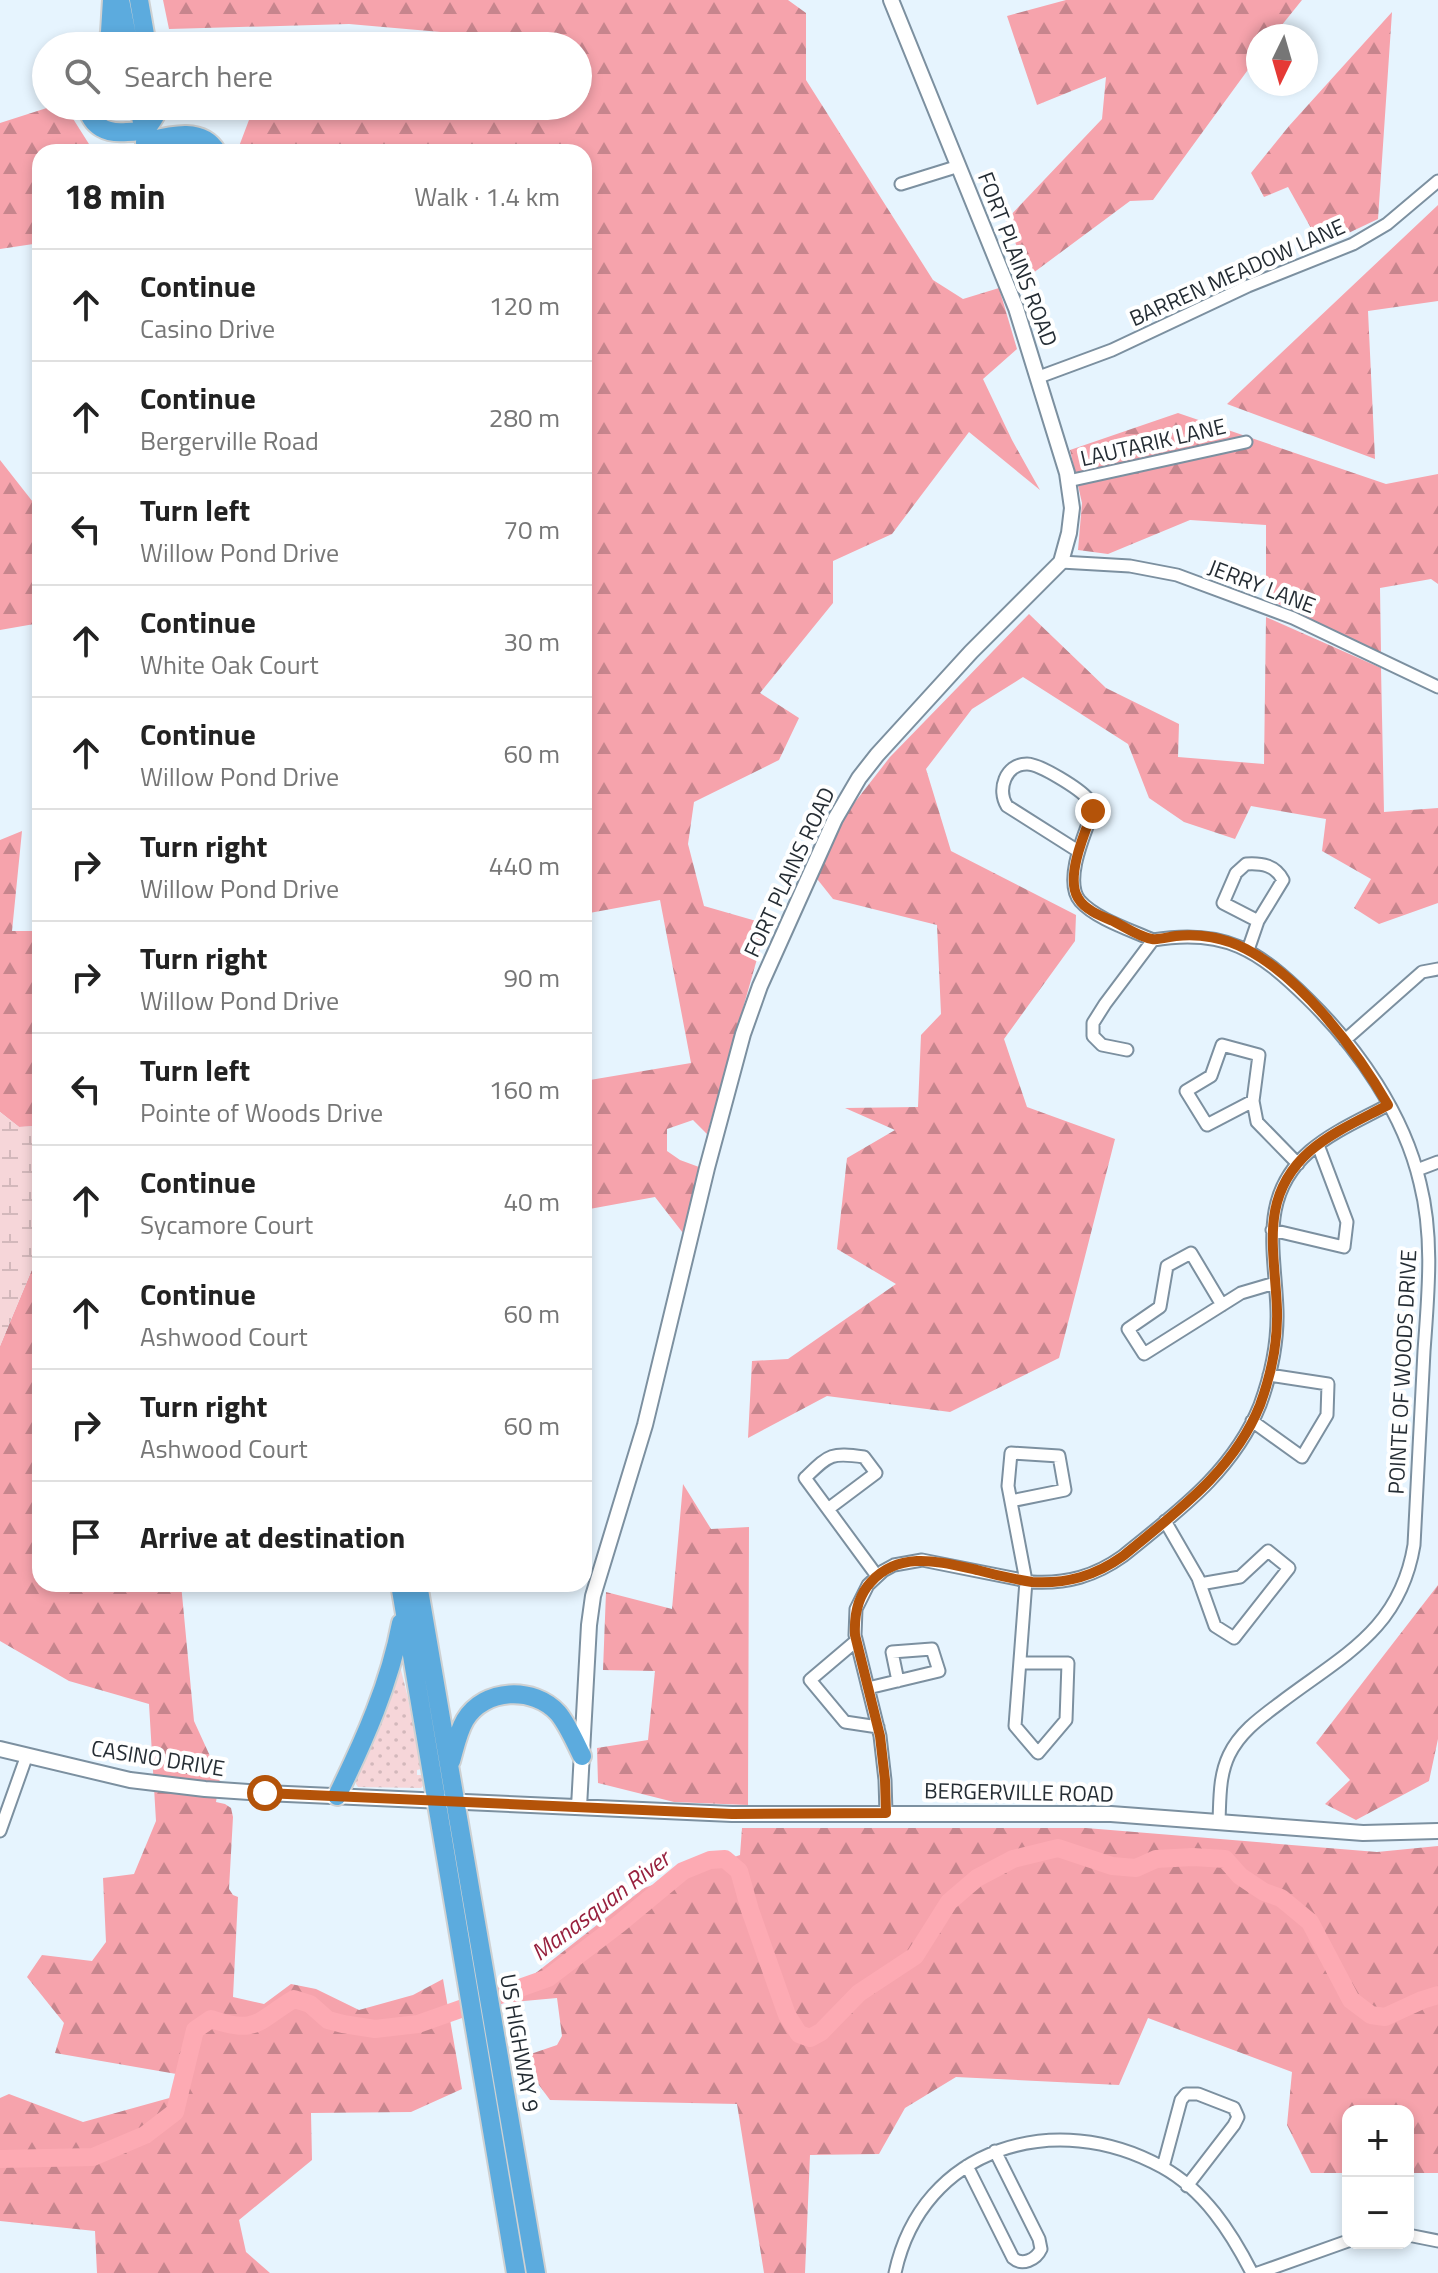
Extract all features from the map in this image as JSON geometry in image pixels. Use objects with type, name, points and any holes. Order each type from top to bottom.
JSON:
[{"type":"highway","points":[[110,32],[112,0]]},
{"type":"highway","points":[[120,0],[126,32]]},
{"type":"highway","points":[[139,0],[145,32]]},
{"type":"highway","points":[[92,120],[105,131],[153,143],[185,135],[198,136],[210,144]]},
{"type":"highway","points":[[152,120],[153,143]]},
{"type":"highway","name":"US HIGHWAY 9","points":[[401,1592],[446,1801],[488,2049],[516,2273]]},
{"type":"highway","name":"US HIGHWAY 9","points":[[419,1592],[449,1767],[446,1801]]},
{"type":"highway","points":[[337,1796],[384,1688],[396,1653],[404,1608]]},
{"type":"highway","points":[[449,1767],[465,1720],[473,1710],[488,1699],[512,1694],[534,1697],[556,1711],[582,1756]]},
{"type":"highway","name":"US HIGHWAY 9","points":[[488,2049],[536,2273]]},
{"type":"street","name":"FORT PLAINS ROAD","points":[[579,1807],[593,1596],[645,1425],[727,1089],[760,986],[835,819],[859,778],[971,652],[1061,562],[1071,517],[1068,481],[1016,308],[891,0]]},
{"type":"street","points":[[901,184],[959,166]]},
{"type":"street","name":"BARREN MEADOW LANE","points":[[1039,377],[1112,350],[1248,286],[1353,244],[1387,224],[1438,181]]},
{"type":"street","name":"LAUTARIK LANE","points":[[1068,481],[1246,442]]},
{"type":"street","name":"JERRY LANE","points":[[1061,562],[1130,566],[1177,575],[1293,618],[1438,687]]},
{"type":"street","points":[[1078,851],[1007,806],[1002,797],[1002,785],[1010,771],[1023,764],[1033,765],[1087,798],[1093,811],[1078,851],[1073,885],[1078,899],[1093,912],[1153,940],[1093,1023],[1093,1036],[1102,1045],[1127,1050]]},
{"type":"street","points":[[1248,950],[1258,921],[1283,880],[1278,871],[1262,863],[1246,864],[1236,873],[1223,903],[1258,921]]},
{"type":"street","name":"POINTE OF WOODS DRIVE","points":[[1153,940],[1177,936],[1208,937],[1248,950],[1297,988],[1345,1040],[1388,1105],[1417,1170],[1427,1219],[1433,1283],[1423,1382],[1414,1545],[1398,1598],[1371,1633],[1240,1737],[1229,1754],[1223,1772],[1219,1821]]},
{"type":"street","points":[[1345,1040],[1422,972],[1438,969]]},
{"type":"street","points":[[1253,1101],[1207,1125],[1186,1091],[1211,1076],[1222,1045],[1259,1055],[1253,1101],[1257,1122],[1298,1164]]},
{"type":"street","points":[[886,1813],[878,1727],[856,1641],[854,1622],[861,1596],[877,1576],[894,1565],[922,1560],[1026,1581],[1070,1581],[1097,1572],[1123,1556],[1200,1493],[1235,1451],[1252,1421],[1269,1375],[1276,1333],[1273,1213],[1280,1192],[1298,1164],[1318,1145],[1388,1105]]},
{"type":"street","points":[[1272,1230],[1344,1247],[1347,1222],[1318,1145]]},
{"type":"street","points":[[1417,1170],[1438,1162]]},
{"type":"street","points":[[1222,1305],[1191,1253],[1167,1266],[1160,1307],[1128,1329],[1144,1354],[1222,1305],[1241,1293],[1275,1283]]},
{"type":"street","points":[[1252,1421],[1302,1457],[1327,1415],[1328,1384],[1269,1375]]},
{"type":"street","points":[[1423,1382],[1438,1379]]},
{"type":"street","points":[[1011,1501],[1065,1490],[1059,1456],[1011,1453],[1008,1486],[1026,1581],[1015,1726],[1038,1753],[1066,1720],[1068,1663],[1020,1663]]},
{"type":"street","points":[[828,1509],[876,1473],[864,1457],[841,1454],[826,1457],[805,1478],[877,1576]]},
{"type":"street","points":[[1165,1521],[1200,1584],[1215,1626],[1234,1638],[1289,1568],[1268,1551],[1240,1577],[1200,1584]]},
{"type":"street","points":[[856,1641],[810,1680],[845,1722],[878,1727]]},
{"type":"street","points":[[868,1688],[898,1681]]},
{"type":"street","name":"CASINO DRIVE","points":[[0,1749],[130,1780],[221,1791],[446,1801]]},
{"type":"street","points":[[0,1831],[27,1755]]},
{"type":"street","name":"BERGERVILLE ROAD","points":[[446,1801],[732,1814],[1085,1813],[1363,1833],[1438,1831]]},
{"type":"street","points":[[1163,2167],[1181,2100],[1186,2094],[1198,2094],[1234,2108],[1238,2117],[1234,2125],[1187,2186]]},
{"type":"street","points":[[895,2273],[903,2244],[919,2213],[940,2187],[967,2166],[995,2151],[1033,2141],[1076,2140],[1124,2151],[1163,2167],[1207,2204],[1225,2225],[1255,2273],[1342,2243]]},
{"type":"street","points":[[967,2166],[1013,2258],[1022,2263],[1033,2259],[1041,2249],[1039,2239],[995,2151]]},
{"type":"street","points":[[1414,2236],[1438,2241]]},
{"type":"green space","points":[[163,0],[788,0],[806,13],[806,80],[933,280],[963,299],[999,288],[1017,349],[983,379],[1040,490],[969,432],[892,534],[833,561],[833,603],[760,693],[799,718],[779,760],[694,802],[688,844],[704,906],[767,924],[707,1134],[693,1120],[667,1129],[667,1151],[699,1167],[683,1233],[655,1197],[592,1209],[592,1080],[691,1063],[660,900],[592,913],[592,144],[240,144],[249,120],[592,120],[592,32],[441,32],[349,24],[169,29]]},
{"type":"green space","points":[[1066,0],[1302,0],[1283,24],[1246,24],[1246,72],[1153,200],[1130,201],[1029,276],[1006,220],[1102,119],[1106,77],[1037,105],[1007,16]]},
{"type":"green space","points":[[1392,12],[1378,219],[1321,246],[1288,187],[1264,197],[1251,173]]},
{"type":"green space","points":[[32,113],[32,120],[74,120],[89,144],[32,144],[32,244],[0,249],[0,123]]},
{"type":"green space","points":[[1438,205],[1438,301],[1368,311],[1375,459],[1227,404]]},
{"type":"green space","points":[[1178,413],[1386,484],[1438,474],[1438,584],[1431,579],[1380,588],[1381,653],[1266,598],[1266,525],[1190,520],[1108,554],[1078,550],[1082,503],[1070,450]]},
{"type":"green space","points":[[0,460],[32,501],[32,624],[0,630]]},
{"type":"green space","points":[[1029,614],[1106,688],[1179,724],[1178,757],[1264,764],[1266,617],[1381,668],[1384,812],[1438,808],[1438,903],[1379,924],[1354,908],[1371,879],[1322,851],[1326,819],[1251,806],[1235,839],[1184,822],[1149,798],[1128,744],[1023,677],[972,709],[926,769],[951,851],[1076,915],[1075,941],[1004,1039],[1027,1107],[1115,1139],[1059,1358],[950,1412],[827,1396],[748,1438],[752,1361],[788,1359],[896,1284],[837,1249],[847,1158],[895,1130],[845,1108],[918,1107],[921,1035],[941,1014],[937,925],[833,899],[806,865],[890,757]]},
{"type":"green space","points":[[22,831],[12,931],[32,931],[32,1126],[19,1127],[0,1112],[0,840]]},
{"type":"green space","points":[[0,1112],[19,1127],[32,1126],[32,1269],[0,1346]]},
{"type":"green space","points":[[32,1269],[32,1592],[182,1592],[194,1721],[220,1778],[216,1802],[231,1808],[233,1817],[229,1889],[238,1897],[233,1997],[264,2004],[291,1984],[316,1989],[359,2010],[413,1995],[443,1979],[462,2089],[411,2112],[311,2113],[312,2160],[239,2220],[246,2252],[270,2273],[97,2273],[95,2231],[0,2221],[0,2098],[9,2094],[83,2122],[173,2097],[188,2076],[55,2053],[64,2023],[27,1977],[42,1955],[92,1961],[106,1942],[103,1878],[134,1874],[156,1821],[149,1704],[69,1681],[0,1641],[0,1346]]},
{"type":"green space","points":[[683,1484],[711,1529],[749,1527],[748,1805],[674,1802],[598,1783],[597,1748],[648,1740],[655,1671],[603,1670],[606,1592],[672,1609]]},
{"type":"green space","points":[[1438,1585],[1438,1739],[1429,1781],[1356,1820],[1325,1804],[1350,1780],[1316,1743]]},
{"type":"green space","points":[[400,1666],[421,1769],[417,1770],[417,1775],[422,1775],[423,1786],[358,1787],[356,1775]]},
{"type":"green space","points":[[742,1828],[1086,1828],[1377,1852],[1438,1846],[1438,2173],[1414,2173],[1414,2105],[1342,2105],[1342,2173],[1311,2173],[1287,2125],[1292,2072],[1148,2018],[1119,2085],[956,2077],[905,2108],[879,2154],[810,2155],[805,2273],[764,2273],[737,2104],[550,2100],[519,2058],[557,2045],[562,2036],[557,1998],[513,2002],[509,1982],[523,1983],[644,1888],[740,1855]]},
{"type":"waterway","name":"Manasquan River","points":[[0,2159],[93,2157],[145,2135],[175,2112],[195,2030],[211,2019],[248,2026],[294,1999],[310,2004],[328,2020],[343,2024],[375,2029],[418,2024],[548,1978],[683,1871],[710,1860],[725,1859],[739,1871],[787,2015],[799,2034],[810,2038],[821,2032],[859,1993],[915,1956],[949,1902],[977,1878],[1013,1859],[1058,1848],[1112,1866],[1136,1868],[1156,1859],[1225,1859],[1240,1876],[1264,1892],[1281,1898],[1310,1922],[1351,2000],[1371,2015],[1385,2017],[1438,1995]]},
{"type":"route","points":[[265,1793],[732,1814],[886,1813],[880,1736],[855,1635],[856,1609],[868,1585],[894,1565],[922,1560],[1032,1582],[1084,1578],[1123,1556],[1200,1493],[1217,1474],[1235,1451],[1260,1405],[1274,1354],[1277,1311],[1271,1233],[1280,1192],[1294,1168],[1312,1149],[1388,1105],[1334,1026],[1297,988],[1260,957],[1221,939],[1189,935],[1153,940],[1093,912],[1078,899],[1073,885],[1078,851],[1093,811]]}]
